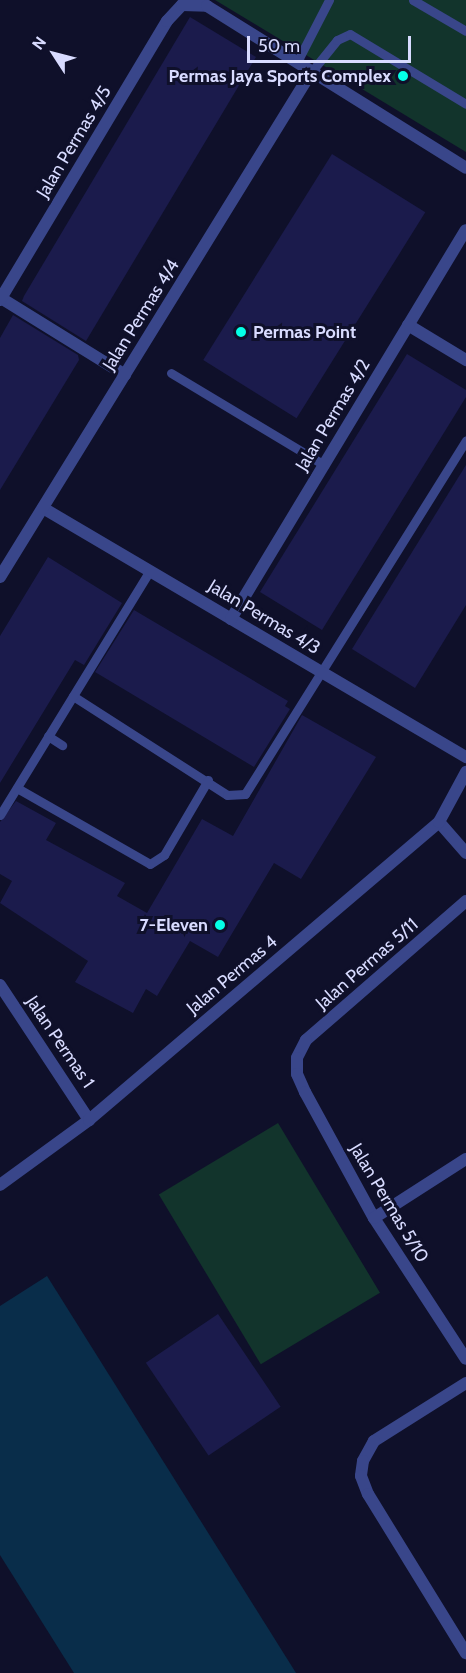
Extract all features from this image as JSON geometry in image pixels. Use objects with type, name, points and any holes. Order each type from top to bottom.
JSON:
[{"type":"street","name":"Jalan Permas 4/5","points":[[1,299],[167,21],[182,5],[207,6],[297,62]]},
{"type":"street","points":[[297,62],[466,168]]},
{"type":"street","name":"Jalan Permas 4/4","points":[[0,577],[312,71]]},
{"type":"street","name":"Jalan Permas 4/2","points":[[231,619],[466,230]]},
{"type":"street","points":[[1,299],[125,375]]},
{"type":"street","points":[[408,325],[466,360]]},
{"type":"street","name":"Jalan Permas 4/3","points":[[43,508],[466,758]]},
{"type":"street","name":"Jalan Permas 4","points":[[1,1181],[90,1120],[439,822],[466,772]]},
{"type":"street","points":[[439,822],[466,853]]},
{"type":"street","name":"Jalan Permas 5/11","points":[[297,1058],[306,1040],[466,901]]},
{"type":"street","name":"Jalan Permas 1","points":[[0,985],[90,1120]]},
{"type":"street","name":"Jalan Permas 5/10","points":[[297,1058],[297,1074],[305,1092],[374,1218],[466,1359]]},
{"type":"street","points":[[374,1218],[466,1159]]},
{"type":"street","points":[[466,1383],[374,1441],[363,1461],[361,1476],[368,1494],[466,1653]]},
{"type":"lane","points":[[297,62],[329,0]]},
{"type":"lane","points":[[413,0],[466,31]]},
{"type":"lane","points":[[312,71],[337,40],[350,34],[466,104]]},
{"type":"lane","points":[[171,373],[324,465]]},
{"type":"lane","points":[[73,696],[208,780],[227,795],[245,794],[466,440]]},
{"type":"lane","points":[[0,815],[150,570]]},
{"type":"lane","points":[[48,736],[62,744]]},
{"type":"lane","points":[[17,788],[150,864],[164,855],[208,780]]},
{"type":"green space","name":"Permas Jaya Sports Complex","points":[[215,0],[466,0],[466,152]]},
{"type":"green space","points":[[278,1123],[380,1293],[261,1364],[159,1195]]},
{"type":"water","points":[[47,1276],[296,1673],[74,1673],[0,1555],[0,1306]]},
{"type":"building","points":[[190,17],[256,57],[86,341],[22,301]]},
{"type":"building","points":[[332,154],[425,212],[297,418],[203,360]]},
{"type":"building","points":[[13,315],[78,355],[79,360],[0,490],[0,338]]},
{"type":"building","points":[[407,354],[466,390],[466,397],[322,630],[260,592]]},
{"type":"building","points":[[466,465],[466,605],[415,688],[352,649]]},
{"type":"building","points":[[48,557],[122,603],[84,665],[75,660],[0,783],[0,636]]},
{"type":"building","points":[[134,610],[288,701],[285,706],[290,709],[254,767],[95,672]]},
{"type":"building","points":[[302,715],[376,757],[301,879],[274,863],[218,957],[190,941],[157,996],[146,989],[133,1013],[75,982],[88,961],[0,903],[12,881],[0,874],[0,822],[16,801],[56,823],[46,840],[125,883],[117,896],[147,913],[202,819],[233,836]]},
{"type":"building","points":[[218,1314],[281,1407],[209,1456],[146,1363]]},
{"type":"place","name":"Permas Jaya Sports Complex","points":[[403,76]]},
{"type":"place","name":"Permas Point","points":[[241,332]]},
{"type":"place","name":"7-Eleven","points":[[220,925]]}]
